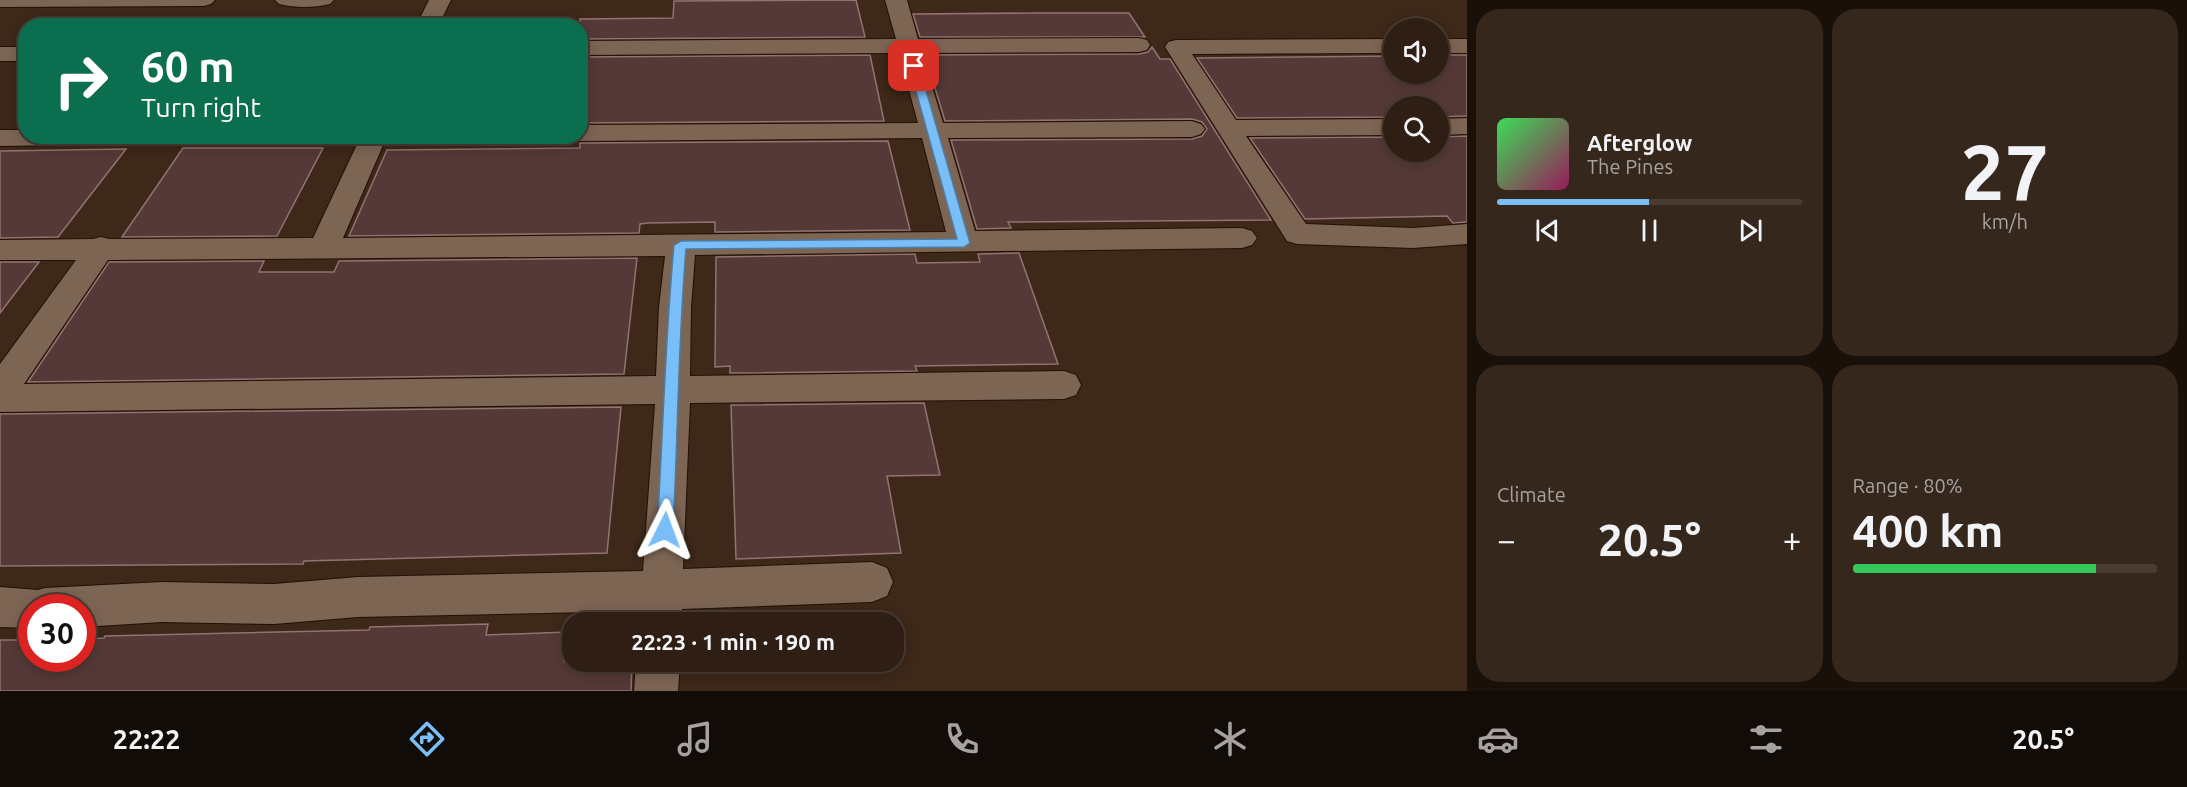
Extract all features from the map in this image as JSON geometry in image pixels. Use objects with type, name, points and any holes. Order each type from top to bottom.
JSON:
[{"type":"street","points":[[0,1],[204,0]]},
{"type":"street","points":[[286,0],[323,0]]},
{"type":"street","points":[[431,18],[440,0]]},
{"type":"street","points":[[896,0],[964,243]]},
{"type":"street","points":[[588,48],[1139,45]]},
{"type":"street","points":[[1383,46],[1176,47],[1231,128],[1297,234],[1413,238],[1467,234]]},
{"type":"street","points":[[1449,46],[1467,46]]},
{"type":"street","points":[[0,54],[18,54]]},
{"type":"street","points":[[1449,127],[1467,126]]},
{"type":"street","points":[[1231,128],[1383,127]]},
{"type":"street","points":[[588,133],[1192,129]]},
{"type":"street","points":[[0,138],[18,138]]},
{"type":"street","points":[[324,248],[370,144]]},
{"type":"street","points":[[0,249],[964,243],[1242,238]]},
{"type":"street","points":[[661,607],[673,390],[675,307],[681,245]]},
{"type":"street","points":[[0,391],[89,260],[101,247]]},
{"type":"street","points":[[0,398],[1064,385]]},
{"type":"street","points":[[96,605],[162,602],[222,605],[274,604],[358,597],[661,607],[872,582]]},
{"type":"street","points":[[0,608],[18,608]]},
{"type":"street","points":[[656,691],[657,672]]},
{"type":"building","points":[[856,0],[865,37],[588,39],[588,19],[673,18],[674,1]]},
{"type":"building","points":[[1129,13],[1145,37],[920,37],[913,14]]},
{"type":"building","points":[[1152,47],[1160,59],[1170,59],[1271,220],[1008,222],[1011,228],[977,229],[951,140],[1192,139],[1202,136],[1207,129],[1202,122],[1192,119],[945,121],[925,55],[1139,54],[1148,52]]},
{"type":"building","points":[[870,55],[884,121],[588,123],[588,57]]},
{"type":"building","points":[[1449,55],[1467,55],[1467,116],[1449,117],[1449,96],[1383,96],[1383,117],[1237,118],[1197,58],[1383,56],[1383,84],[1449,84]]},
{"type":"building","points":[[1467,136],[1467,222],[1453,223],[1447,216],[1305,219],[1250,138],[1383,137],[1383,162],[1449,162],[1449,137]]},
{"type":"building","points":[[888,141],[910,230],[715,232],[715,222],[640,224],[639,233],[349,236],[387,150],[580,148],[580,144]]},
{"type":"building","points":[[183,148],[323,148],[277,236],[122,237]]},
{"type":"building","points":[[126,149],[58,237],[0,238],[0,151]]},
{"type":"building","points":[[1019,253],[1058,364],[915,366],[917,371],[730,373],[730,366],[715,367],[716,257],[915,254],[917,263],[980,262],[978,254]]},
{"type":"building","points":[[637,258],[624,374],[28,382],[109,262],[264,261],[259,272],[334,272],[339,261]]},
{"type":"building","points":[[0,262],[39,262],[0,313]]},
{"type":"building","points":[[924,403],[940,475],[887,476],[901,553],[736,559],[731,405]]},
{"type":"building","points":[[621,407],[607,553],[304,561],[303,564],[0,566],[0,414]]},
{"type":"building","points":[[488,624],[486,635],[562,632],[562,672],[632,672],[631,691],[0,691],[0,640],[18,640],[18,672],[96,672],[96,638],[105,636],[369,630],[370,627]]},
{"type":"route","points":[[665,530],[675,307],[681,245],[964,243],[914,66]]}]
